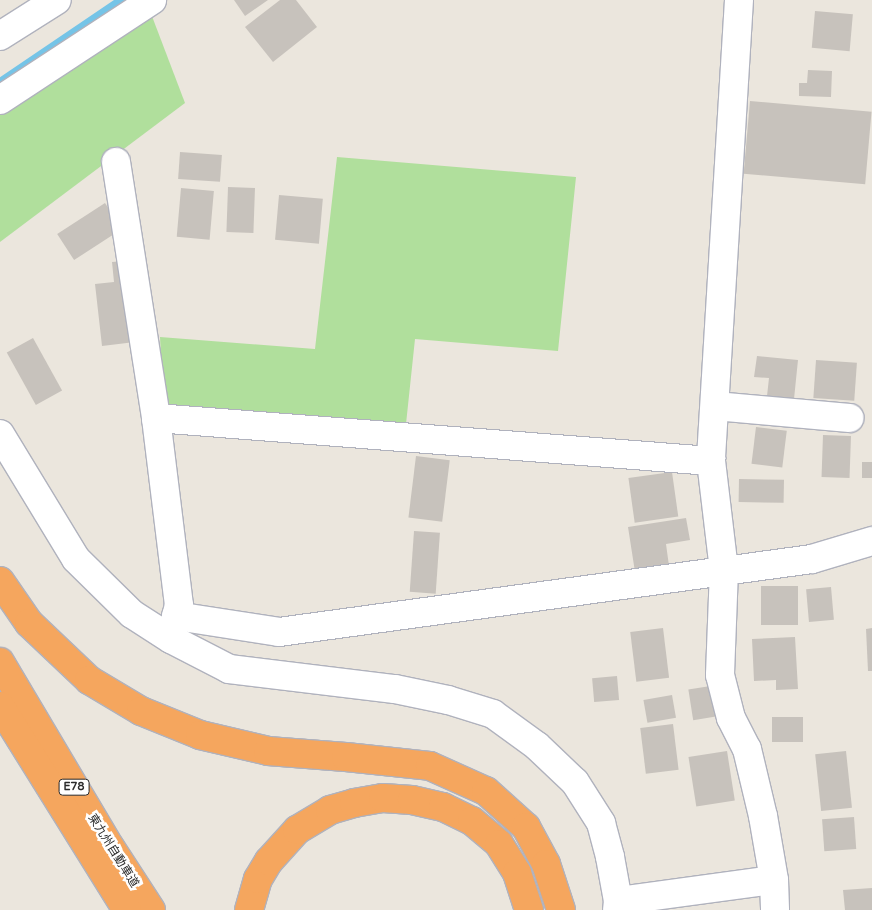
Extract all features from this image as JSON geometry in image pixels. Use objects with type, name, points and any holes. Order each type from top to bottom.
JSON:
[{"type":"highway","points":[[0,581],[29,623],[89,680],[142,711],[200,735],[268,751],[430,766],[486,791],[526,827],[546,864],[560,900],[561,910]]},
{"type":"highway","name":"東九州自動車道","points":[[0,662],[110,847],[151,910]]},
{"type":"highway","name":"東九州自動車道","points":[[0,706],[127,910]]},
{"type":"highway","points":[[0,715],[104,910]]},
{"type":"highway","points":[[249,910],[258,879],[269,861],[297,830],[330,810],[354,803],[383,798],[412,800],[443,807],[472,822],[499,844],[517,873],[529,910]]},
{"type":"street","points":[[0,36],[57,0]]},
{"type":"street","points":[[0,100],[152,0]]},
{"type":"street","points":[[740,0],[710,461],[724,570],[720,675],[731,718],[747,748],[763,816],[774,880],[775,910]]},
{"type":"street","points":[[116,162],[156,418],[179,605],[174,628]]},
{"type":"street","points":[[715,406],[849,418]]},
{"type":"street","points":[[156,418],[710,461]]},
{"type":"street","points":[[0,434],[76,559],[132,614],[174,628],[279,632],[812,559],[872,540]]},
{"type":"street","points":[[174,628],[229,670],[395,689],[448,700],[492,714],[537,746],[575,782],[601,823],[610,857],[618,905],[774,880]]},
{"type":"green space","points":[[150,11],[185,103],[0,242],[0,110]]},
{"type":"green space","points":[[337,157],[576,177],[558,351],[415,339],[406,424],[164,411],[160,337],[315,349]]},
{"type":"building","points":[[234,0],[268,0],[245,16]]},
{"type":"building","points":[[280,0],[296,0],[317,27],[273,62],[245,27]]},
{"type":"building","points":[[815,11],[853,14],[850,51],[812,48]]},
{"type":"building","points":[[808,70],[832,71],[831,97],[799,96],[799,83],[807,83]]},
{"type":"building","points":[[750,101],[872,112],[865,184],[744,174]]},
{"type":"building","points":[[180,152],[222,155],[220,182],[178,179]]},
{"type":"building","points":[[228,187],[255,188],[253,233],[226,232]]},
{"type":"building","points":[[181,188],[214,191],[210,240],[177,237]]},
{"type":"building","points":[[279,195],[323,199],[319,244],[275,240]]},
{"type":"building","points":[[105,203],[122,229],[74,260],[57,234]]},
{"type":"building","points":[[125,261],[135,342],[102,346],[95,284],[114,282],[112,262]]},
{"type":"building","points":[[33,338],[62,390],[36,405],[7,353]]},
{"type":"building","points":[[757,356],[798,360],[794,399],[767,396],[769,378],[754,377]]},
{"type":"building","points":[[816,360],[857,363],[854,401],[813,398]]},
{"type":"building","points":[[756,427],[787,431],[782,468],[751,464]]},
{"type":"building","points":[[823,435],[851,436],[850,478],[822,477]]},
{"type":"building","points":[[416,456],[450,460],[442,522],[408,518]]},
{"type":"building","points":[[862,462],[872,462],[872,478],[862,478]]},
{"type":"building","points":[[672,472],[678,517],[635,523],[628,478]]},
{"type":"building","points":[[739,479],[784,480],[784,503],[739,502]]},
{"type":"building","points":[[686,518],[690,540],[666,544],[669,566],[635,572],[628,527]]},
{"type":"building","points":[[414,531],[440,533],[436,594],[410,592]]},
{"type":"building","points":[[761,586],[798,586],[798,625],[761,625]]},
{"type":"building","points":[[831,587],[834,620],[809,622],[806,589]]},
{"type":"building","points":[[663,628],[669,678],[636,682],[630,632]]},
{"type":"building","points":[[872,628],[872,671],[868,671],[866,629]]},
{"type":"building","points":[[795,637],[798,689],[776,690],[776,680],[754,681],[752,639]]},
{"type":"building","points":[[617,676],[619,700],[594,702],[592,678]]},
{"type":"building","points":[[717,685],[722,716],[693,720],[688,690]]},
{"type":"building","points":[[672,695],[676,718],[647,723],[643,700]]},
{"type":"building","points":[[772,717],[803,717],[803,742],[772,742]]},
{"type":"building","points":[[673,724],[679,770],[646,774],[640,728]]},
{"type":"building","points":[[727,751],[735,800],[696,806],[688,757]]},
{"type":"building","points":[[846,751],[852,808],[821,811],[815,754]]},
{"type":"building","points":[[854,817],[856,849],[824,851],[822,819]]},
{"type":"building","points":[[872,888],[872,910],[845,910],[843,890]]},
{"type":"waterway","points":[[0,82],[121,0]]}]
